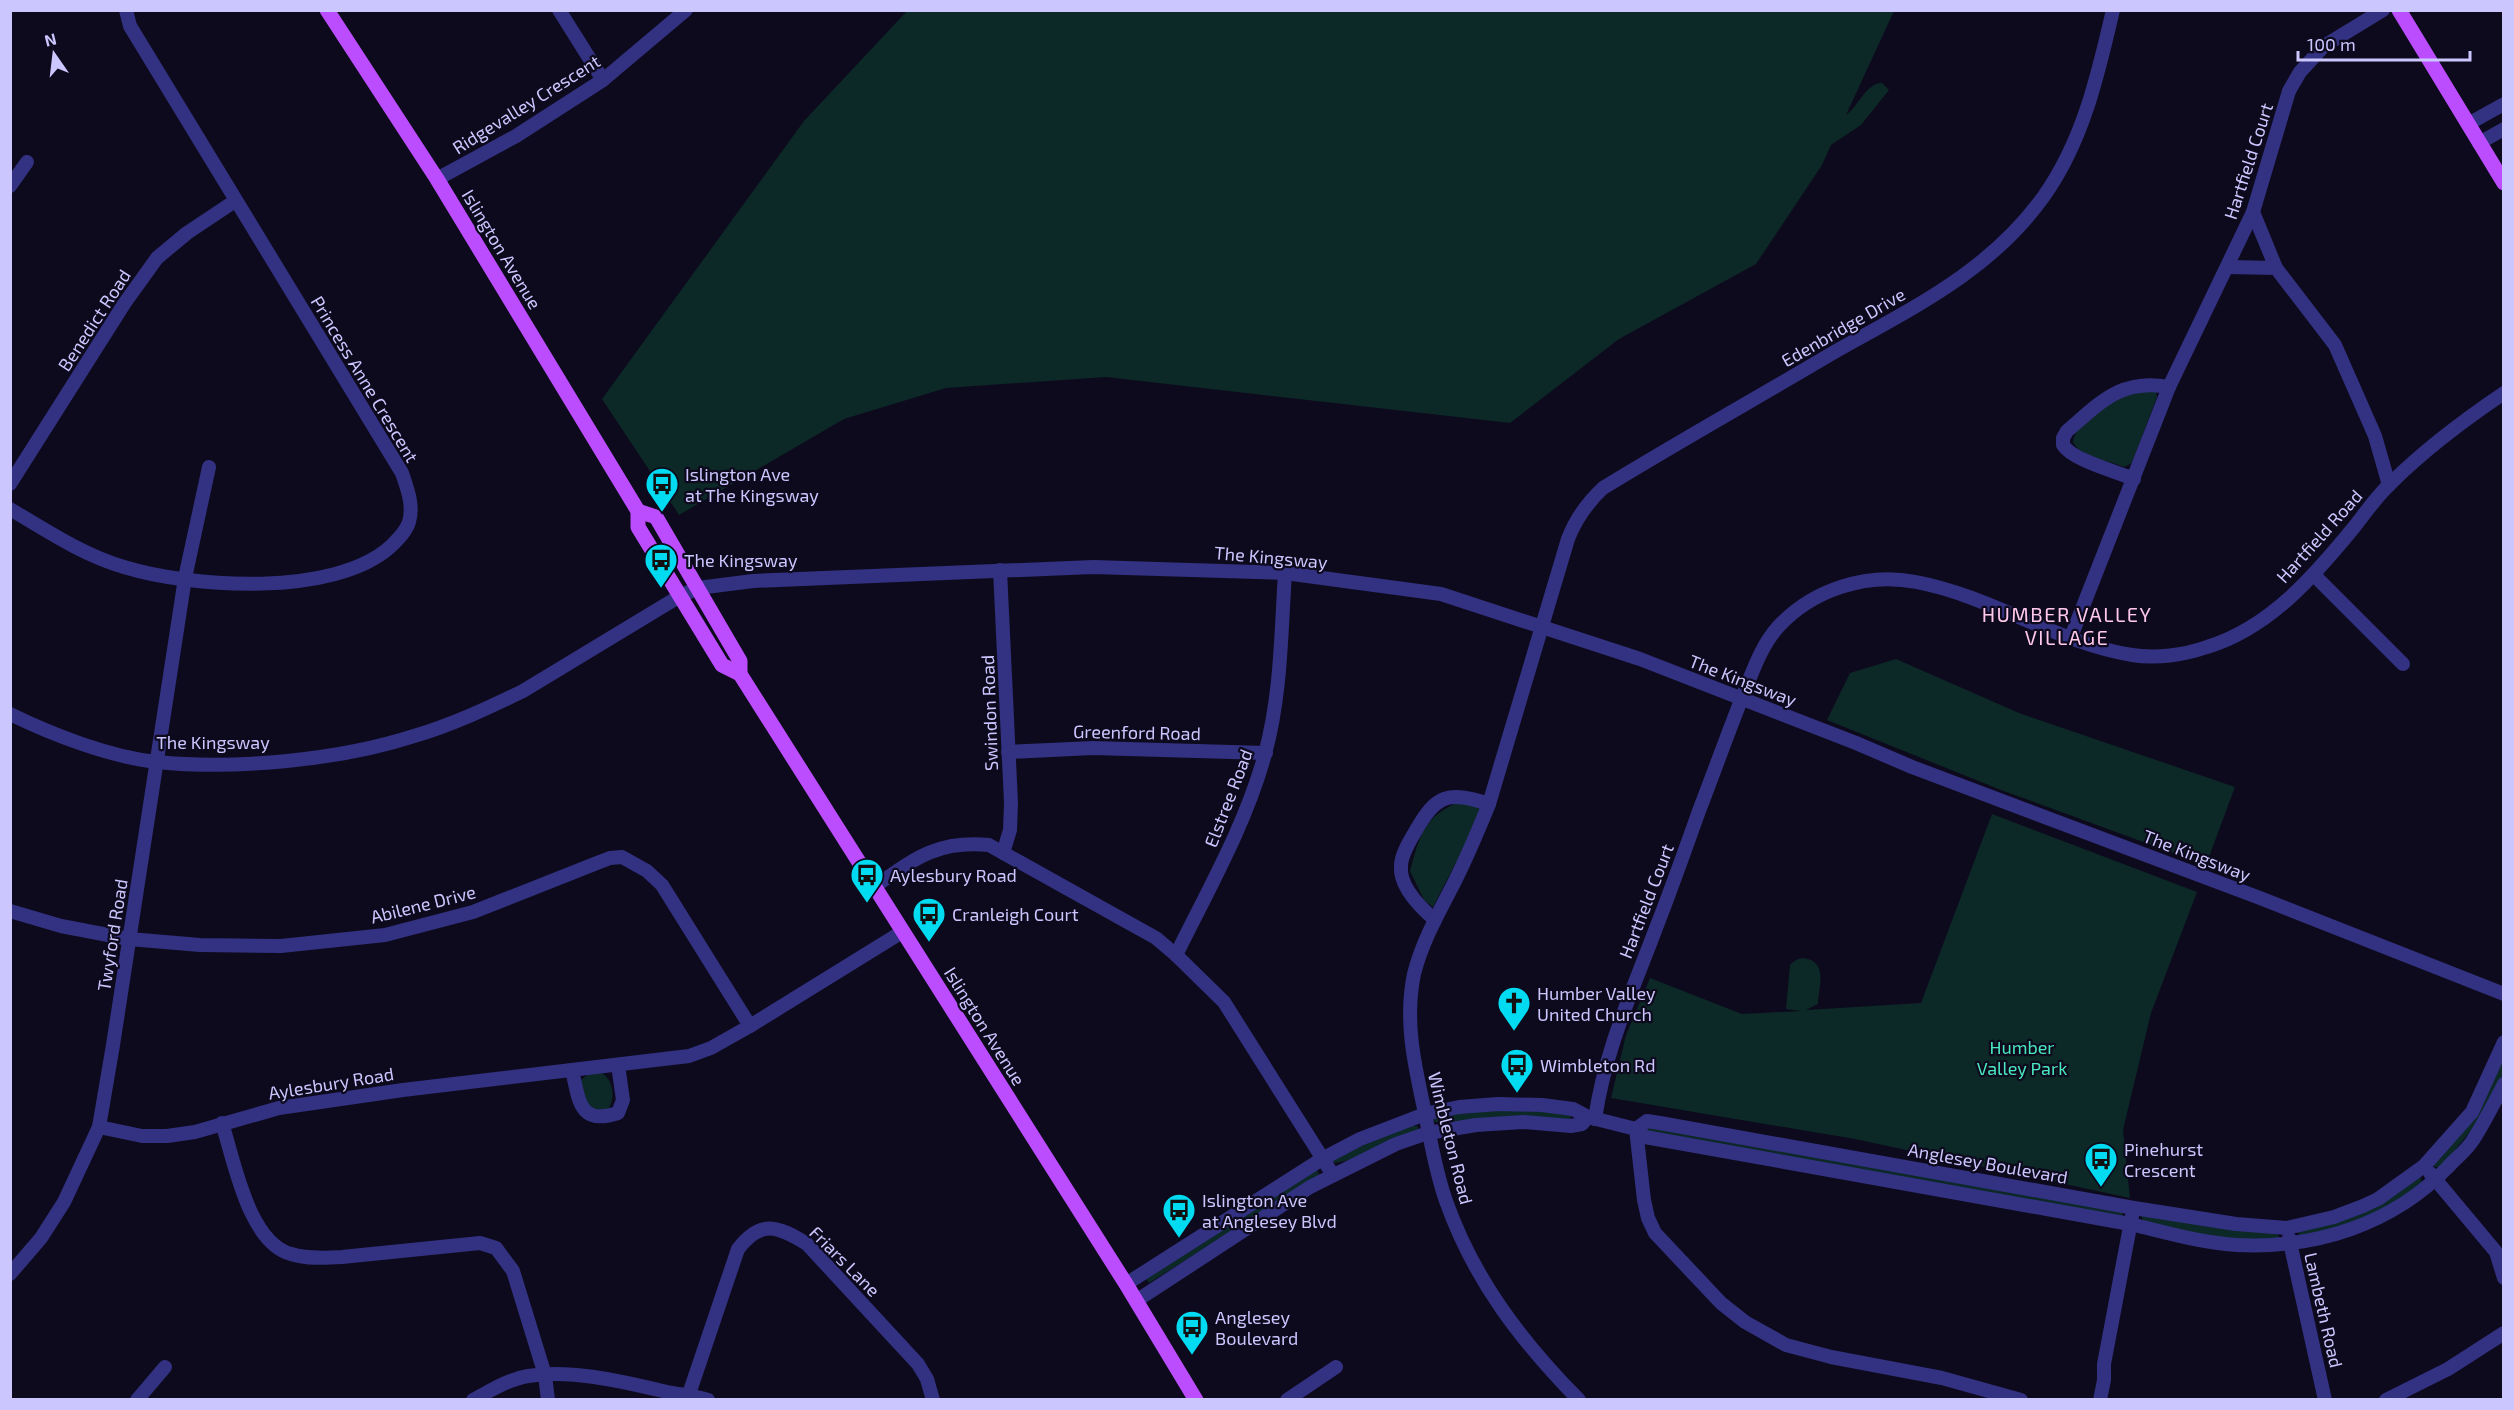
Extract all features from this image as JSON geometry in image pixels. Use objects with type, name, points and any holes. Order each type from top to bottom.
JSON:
[{"type":"main road","name":"Islington Avenue","points":[[327,10],[437,179],[638,511],[638,527],[722,665],[740,674],[1126,1284],[1196,1400]]},
{"type":"main road","points":[[2399,10],[2504,183]]},
{"type":"main road","name":"Islington Avenue","points":[[638,511],[656,517],[740,661],[740,674]]},
{"type":"street","name":"Princess Anne Crescent","points":[[10,509],[77,548],[133,569],[185,578],[242,584],[273,584],[308,580],[347,571],[368,562],[385,551],[398,539],[410,515],[408,491],[402,473],[130,26],[126,10]]},
{"type":"street","points":[[559,10],[603,80]]},
{"type":"street","name":"Ridgevalley Crescent","points":[[437,179],[516,136],[603,80],[686,10]]},
{"type":"street","name":"Edenbridge Drive","points":[[1540,626],[1576,520],[1603,488],[1960,279],[2014,232],[2043,197],[2068,156],[2087,110],[2113,10]]},
{"type":"street","name":"Hartfield Court","points":[[2071,637],[2169,387],[2253,212],[2289,91],[2300,72],[2324,46],[2383,10]]},
{"type":"street","points":[[2468,124],[2504,104]]},
{"type":"street","points":[[2479,143],[2504,129]]},
{"type":"street","points":[[10,186],[27,162]]},
{"type":"street","name":"Benedict Road","points":[[10,484],[124,304],[157,258],[187,233],[235,201]]},
{"type":"street","points":[[2253,212],[2276,268],[2335,345],[2375,436],[2389,485]]},
{"type":"street","points":[[2227,267],[2276,268]]},
{"type":"street","points":[[2134,479],[2074,457],[2063,445],[2063,438],[2067,431],[2116,392],[2140,385],[2169,387]]},
{"type":"street","name":"Hartfield Road","points":[[1742,699],[1762,649],[1775,630],[1790,615],[1808,601],[1833,589],[1859,582],[1899,579],[1942,587],[2071,637],[2135,656],[2161,656],[2207,648],[2249,629],[2272,613],[2314,575],[2389,485],[2461,422],[2504,393]]},
{"type":"street","name":"Twyford Road","points":[[10,1274],[41,1238],[64,1202],[99,1127],[185,578],[209,467]]},
{"type":"street","name":"The Kingsway","points":[[10,714],[62,738],[156,762],[220,764],[301,759],[382,745],[414,736],[524,691],[680,596],[698,588],[753,581],[836,576],[1093,567],[1285,573],[1441,594],[1640,659],[1912,767],[2260,898],[2504,994]]},
{"type":"street","name":"Swindon Road","points":[[1000,570],[1010,830],[1003,853]]},
{"type":"street","name":"Elstree Road","points":[[1176,955],[1220,868],[1258,780],[1266,753],[1277,700],[1285,573]]},
{"type":"street","points":[[2314,575],[2403,664]]},
{"type":"street","name":"Wimbleton Road","points":[[1540,626],[1489,804],[1474,842],[1434,920],[1414,974],[1410,1041],[1428,1133],[1446,1201],[1460,1235],[1487,1288],[1540,1360],[1579,1400]]},
{"type":"street","name":"Hartfield Court","points":[[1591,1118],[1615,1030],[1657,927],[1742,699]]},
{"type":"street","name":"Greenford Road","points":[[1008,752],[1092,748],[1266,753]]},
{"type":"street","points":[[1434,920],[1413,898],[1403,878],[1401,867],[1405,849],[1428,811],[1442,798],[1455,796],[1489,804]]},
{"type":"street","points":[[874,887],[911,861],[941,847],[967,843],[989,845],[1156,938],[1224,1002],[1332,1175]]},
{"type":"street","name":"Abilene Drive","points":[[10,911],[61,926],[129,939],[200,945],[281,946],[385,935],[473,912],[610,858],[622,857],[647,871],[673,898],[683,921],[750,1026]]},
{"type":"street","name":"Aylesbury Road","points":[[99,1127],[142,1136],[167,1136],[195,1132],[279,1108],[403,1090],[690,1056],[711,1048],[750,1026],[902,933]]},
{"type":"street","name":"Anglesey Boulevard","points":[[1636,1129],[1647,1121],[2133,1208],[2236,1224],[2288,1228],[2334,1217],[2363,1206],[2378,1199],[2424,1166],[2472,1112],[2504,1042]]},
{"type":"street","points":[[572,1070],[580,1106],[590,1115],[603,1118],[618,1113],[623,1100],[618,1065]]},
{"type":"street","name":"Anglesey Boulevard","points":[[1126,1284],[1322,1159],[1360,1139],[1425,1114],[1459,1107],[1498,1104],[1574,1108],[1591,1118],[1636,1129],[1645,1137],[1664,1141],[2236,1245],[2291,1245],[2325,1238],[2363,1226],[2407,1201],[2435,1180],[2472,1142],[2504,1084]]},
{"type":"street","points":[[1136,1301],[1310,1187],[1396,1144],[1428,1133],[1498,1123],[1524,1122],[1571,1126],[1582,1124],[1591,1118]]},
{"type":"street","points":[[222,1123],[248,1204],[262,1233],[291,1255],[332,1258],[480,1243],[496,1248],[513,1271],[545,1375],[548,1400]]},
{"type":"street","points":[[1636,1129],[1644,1200],[1648,1218],[1655,1233],[1721,1303],[1745,1322],[1786,1345],[1831,1357],[1942,1378],[2021,1400]]},
{"type":"street","points":[[2424,1166],[2500,1252],[2504,1278]]},
{"type":"street","points":[[2100,1400],[2104,1364],[2133,1208]]},
{"type":"street","name":"Friars Lane","points":[[689,1394],[738,1249],[756,1231],[768,1228],[789,1232],[807,1244],[918,1364],[927,1379],[933,1400]]},
{"type":"street","name":"Lambeth Road","points":[[2288,1228],[2325,1400]]},
{"type":"street","points":[[2386,1400],[2448,1369],[2504,1333]]},
{"type":"street","points":[[137,1400],[165,1367]]},
{"type":"street","points":[[1287,1400],[1336,1367]]},
{"type":"street","points":[[473,1400],[522,1377],[545,1375],[617,1380],[708,1400]]},
{"type":"green space","points":[[907,11],[1894,11],[1846,115],[1876,84],[1882,83],[1889,90],[1861,125],[1831,145],[1822,165],[1756,264],[1619,339],[1510,423],[1106,377],[946,388],[844,419],[679,515],[602,399],[804,121]]},
{"type":"green space","points":[[2132,391],[2156,391],[2157,397],[2132,463],[2124,467],[2082,452],[2073,442],[2081,426],[2106,405]]},
{"type":"green space","points":[[1896,659],[2019,713],[2235,787],[2206,865],[2001,790],[1827,720],[1850,673]]},
{"type":"green space","points":[[1459,802],[1474,803],[1481,810],[1480,816],[1433,907],[1424,900],[1410,871],[1420,838],[1430,821]]},
{"type":"green space","name":"Humber Valley Park","points":[[1992,814],[2197,892],[2151,1013],[2123,1130],[2130,1198],[1855,1139],[1611,1098],[1626,1035],[1650,978],[1742,1014],[1801,1011],[1786,1009],[1790,965],[1798,959],[1805,958],[1814,962],[1820,972],[1818,1004],[1806,1010],[1921,1003]]},
{"type":"green space","points":[[2503,1048],[2504,1073],[2494,1097],[2456,1149],[2440,1167],[2435,1167],[2432,1164],[2454,1137]]},
{"type":"green space","points":[[597,1071],[603,1074],[610,1083],[612,1101],[606,1112],[592,1114],[581,1087],[581,1080]]},
{"type":"green space","points":[[1473,1109],[1572,1111],[1570,1121],[1494,1117],[1450,1123],[1435,1122],[1433,1119]]},
{"type":"green space","points":[[1410,1126],[1417,1126],[1419,1129],[1349,1160],[1332,1162],[1332,1159],[1355,1146]]},
{"type":"green space","points":[[1645,1127],[2122,1212],[2123,1216],[1647,1133]]},
{"type":"green space","points":[[1317,1170],[1320,1176],[1149,1283],[1146,1278]]},
{"type":"green space","points":[[2420,1177],[2422,1182],[2419,1186],[2382,1210],[2348,1226],[2299,1236],[2298,1230]]},
{"type":"green space","points":[[2142,1215],[2277,1234],[2280,1238],[2277,1240],[2224,1238],[2148,1224],[2142,1220]]},
{"type":"place","name":"Islington Ave at The Kingsway","points":[[662,513]]},
{"type":"place","name":"The Kingsway","points":[[661,589]]},
{"type":"place","name":"Aylesbury Road","points":[[867,904]]},
{"type":"place","name":"Cranleigh Court","points":[[929,943]]},
{"type":"place","name":"Humber Valley United Church","points":[[1514,1032]]},
{"type":"place","name":"Wimbleton Rd","points":[[1517,1094]]},
{"type":"place","name":"Pinehurst Crescent","points":[[2101,1188]]},
{"type":"place","name":"Islington Ave at Anglesey Blvd","points":[[1179,1239]]},
{"type":"place","name":"Anglesey Boulevard","points":[[1192,1356]]},
{"type":"district","name":"HUMBER VALLEY VILLAGE","points":[[2067,626]]}]
